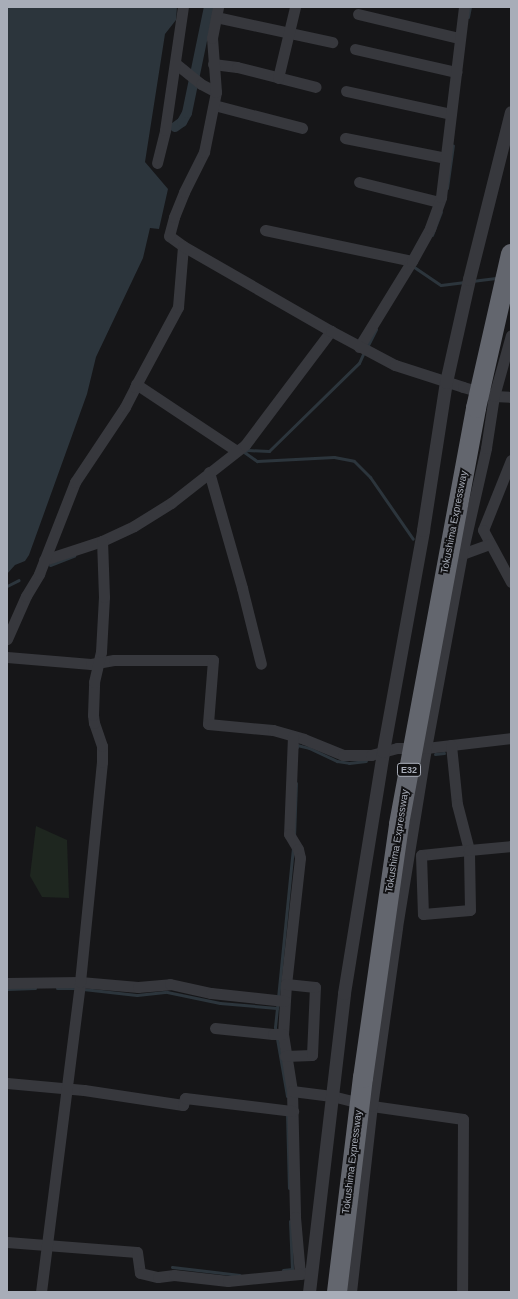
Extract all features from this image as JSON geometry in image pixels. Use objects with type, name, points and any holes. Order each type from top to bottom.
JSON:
[{"type":"highway","name":"Tokushima Expressway","points":[[337,1292],[363,1078],[399,824],[474,416],[511,254]]},
{"type":"street","points":[[157,163],[165,130],[183,7]]},
{"type":"street","points":[[278,78],[295,7]]},
{"type":"street","points":[[363,349],[430,228],[439,202],[446,158],[459,38],[464,7]]},
{"type":"street","points":[[332,42],[289,33],[217,12],[212,38],[216,92],[204,152],[174,217],[169,236],[183,246],[330,331],[395,365],[494,396],[511,397]]},
{"type":"street","points":[[358,14],[459,38]]},
{"type":"street","points":[[355,49],[456,72]]},
{"type":"street","points":[[175,63],[201,84],[216,92]]},
{"type":"street","points":[[213,64],[238,67],[316,88]]},
{"type":"street","points":[[346,91],[451,114]]},
{"type":"street","points":[[214,105],[302,128]]},
{"type":"street","points":[[306,1273],[332,1096],[344,993],[383,751],[423,530],[446,382],[468,282],[511,112]]},
{"type":"street","points":[[345,138],[446,158]]},
{"type":"street","points":[[359,182],[439,202]]},
{"type":"street","points":[[265,230],[412,261]]},
{"type":"street","points":[[7,639],[26,596],[39,574],[75,482],[126,407],[136,384],[178,307],[183,246]]},
{"type":"street","points":[[44,560],[102,544],[171,503],[210,476],[253,436],[330,331]]},
{"type":"street","points":[[351,1292],[372,1106],[397,927],[426,748],[462,554],[486,448],[494,396],[511,335]]},
{"type":"street","points":[[136,384],[237,451]]},
{"type":"street","points":[[511,460],[483,530],[489,544],[511,582]]},
{"type":"street","points":[[210,476],[242,588],[260,664]]},
{"type":"street","points":[[41,1292],[79,986],[102,762],[102,746],[92,715],[94,682],[101,652],[104,597],[102,544]]},
{"type":"street","points":[[462,554],[489,544]]},
{"type":"street","points":[[7,657],[91,664],[114,660],[212,660],[208,724],[273,730],[344,755],[371,755],[396,748],[426,748],[511,738]]},
{"type":"street","points":[[293,736],[289,834],[294,842],[300,858],[286,984],[280,1001],[278,1034],[285,1056],[292,1091],[289,1110],[295,1218],[310,1292]]},
{"type":"street","points":[[451,745],[457,804],[469,850],[470,910],[423,914],[422,855],[469,850],[511,846]]},
{"type":"street","points":[[7,983],[138,987],[170,984],[211,993],[280,1001]]},
{"type":"street","points":[[285,1056],[312,1055],[315,987],[286,984]]},
{"type":"street","points":[[216,1028],[278,1034]]},
{"type":"street","points":[[7,1083],[67,1088],[183,1105],[184,1098],[289,1110]]},
{"type":"street","points":[[292,1091],[332,1096],[372,1106],[463,1118],[462,1292]]},
{"type":"street","points":[[7,1242],[137,1252],[140,1273],[158,1277],[174,1275],[228,1281],[306,1273]]},
{"type":"shaded area","points":[[7,7],[177,7],[176,20],[165,34],[145,162],[168,189],[159,229],[150,228],[143,258],[96,357],[87,394],[29,555],[25,561],[15,565],[7,574]]},
{"type":"shaded area","points":[[36,826],[67,840],[69,898],[42,897],[30,876]]},
{"type":"waterway","points":[[175,127],[182,122],[187,113],[209,7]]},
{"type":"waterway","points":[[468,17],[470,7]]},
{"type":"waterway","points":[[447,188],[453,145]]},
{"type":"waterway","points":[[432,235],[441,212]]},
{"type":"waterway","points":[[414,267],[441,285],[465,282]]},
{"type":"waterway","points":[[472,281],[498,278]]},
{"type":"waterway","points":[[367,347],[376,329]]},
{"type":"waterway","points":[[245,451],[269,451],[359,363],[364,352]]},
{"type":"waterway","points":[[244,452],[257,461],[334,457],[354,461],[370,477],[413,539]]},
{"type":"waterway","points":[[50,565],[74,556]]},
{"type":"waterway","points":[[7,586],[19,580]]},
{"type":"waterway","points":[[297,747],[297,745],[309,748],[337,761],[349,763],[366,761]]},
{"type":"waterway","points":[[435,754],[444,753]]},
{"type":"waterway","points":[[294,837],[296,783]]},
{"type":"waterway","points":[[57,988],[74,988],[137,995],[167,992],[220,1003],[277,1008],[293,847]]},
{"type":"waterway","points":[[7,989],[35,988]]},
{"type":"waterway","points":[[277,1008],[275,1027],[287,1096]]},
{"type":"waterway","points":[[287,1113],[289,1188]]},
{"type":"waterway","points":[[283,1270],[292,1269],[290,1221]]},
{"type":"waterway","points":[[172,1267],[240,1275]]}]
